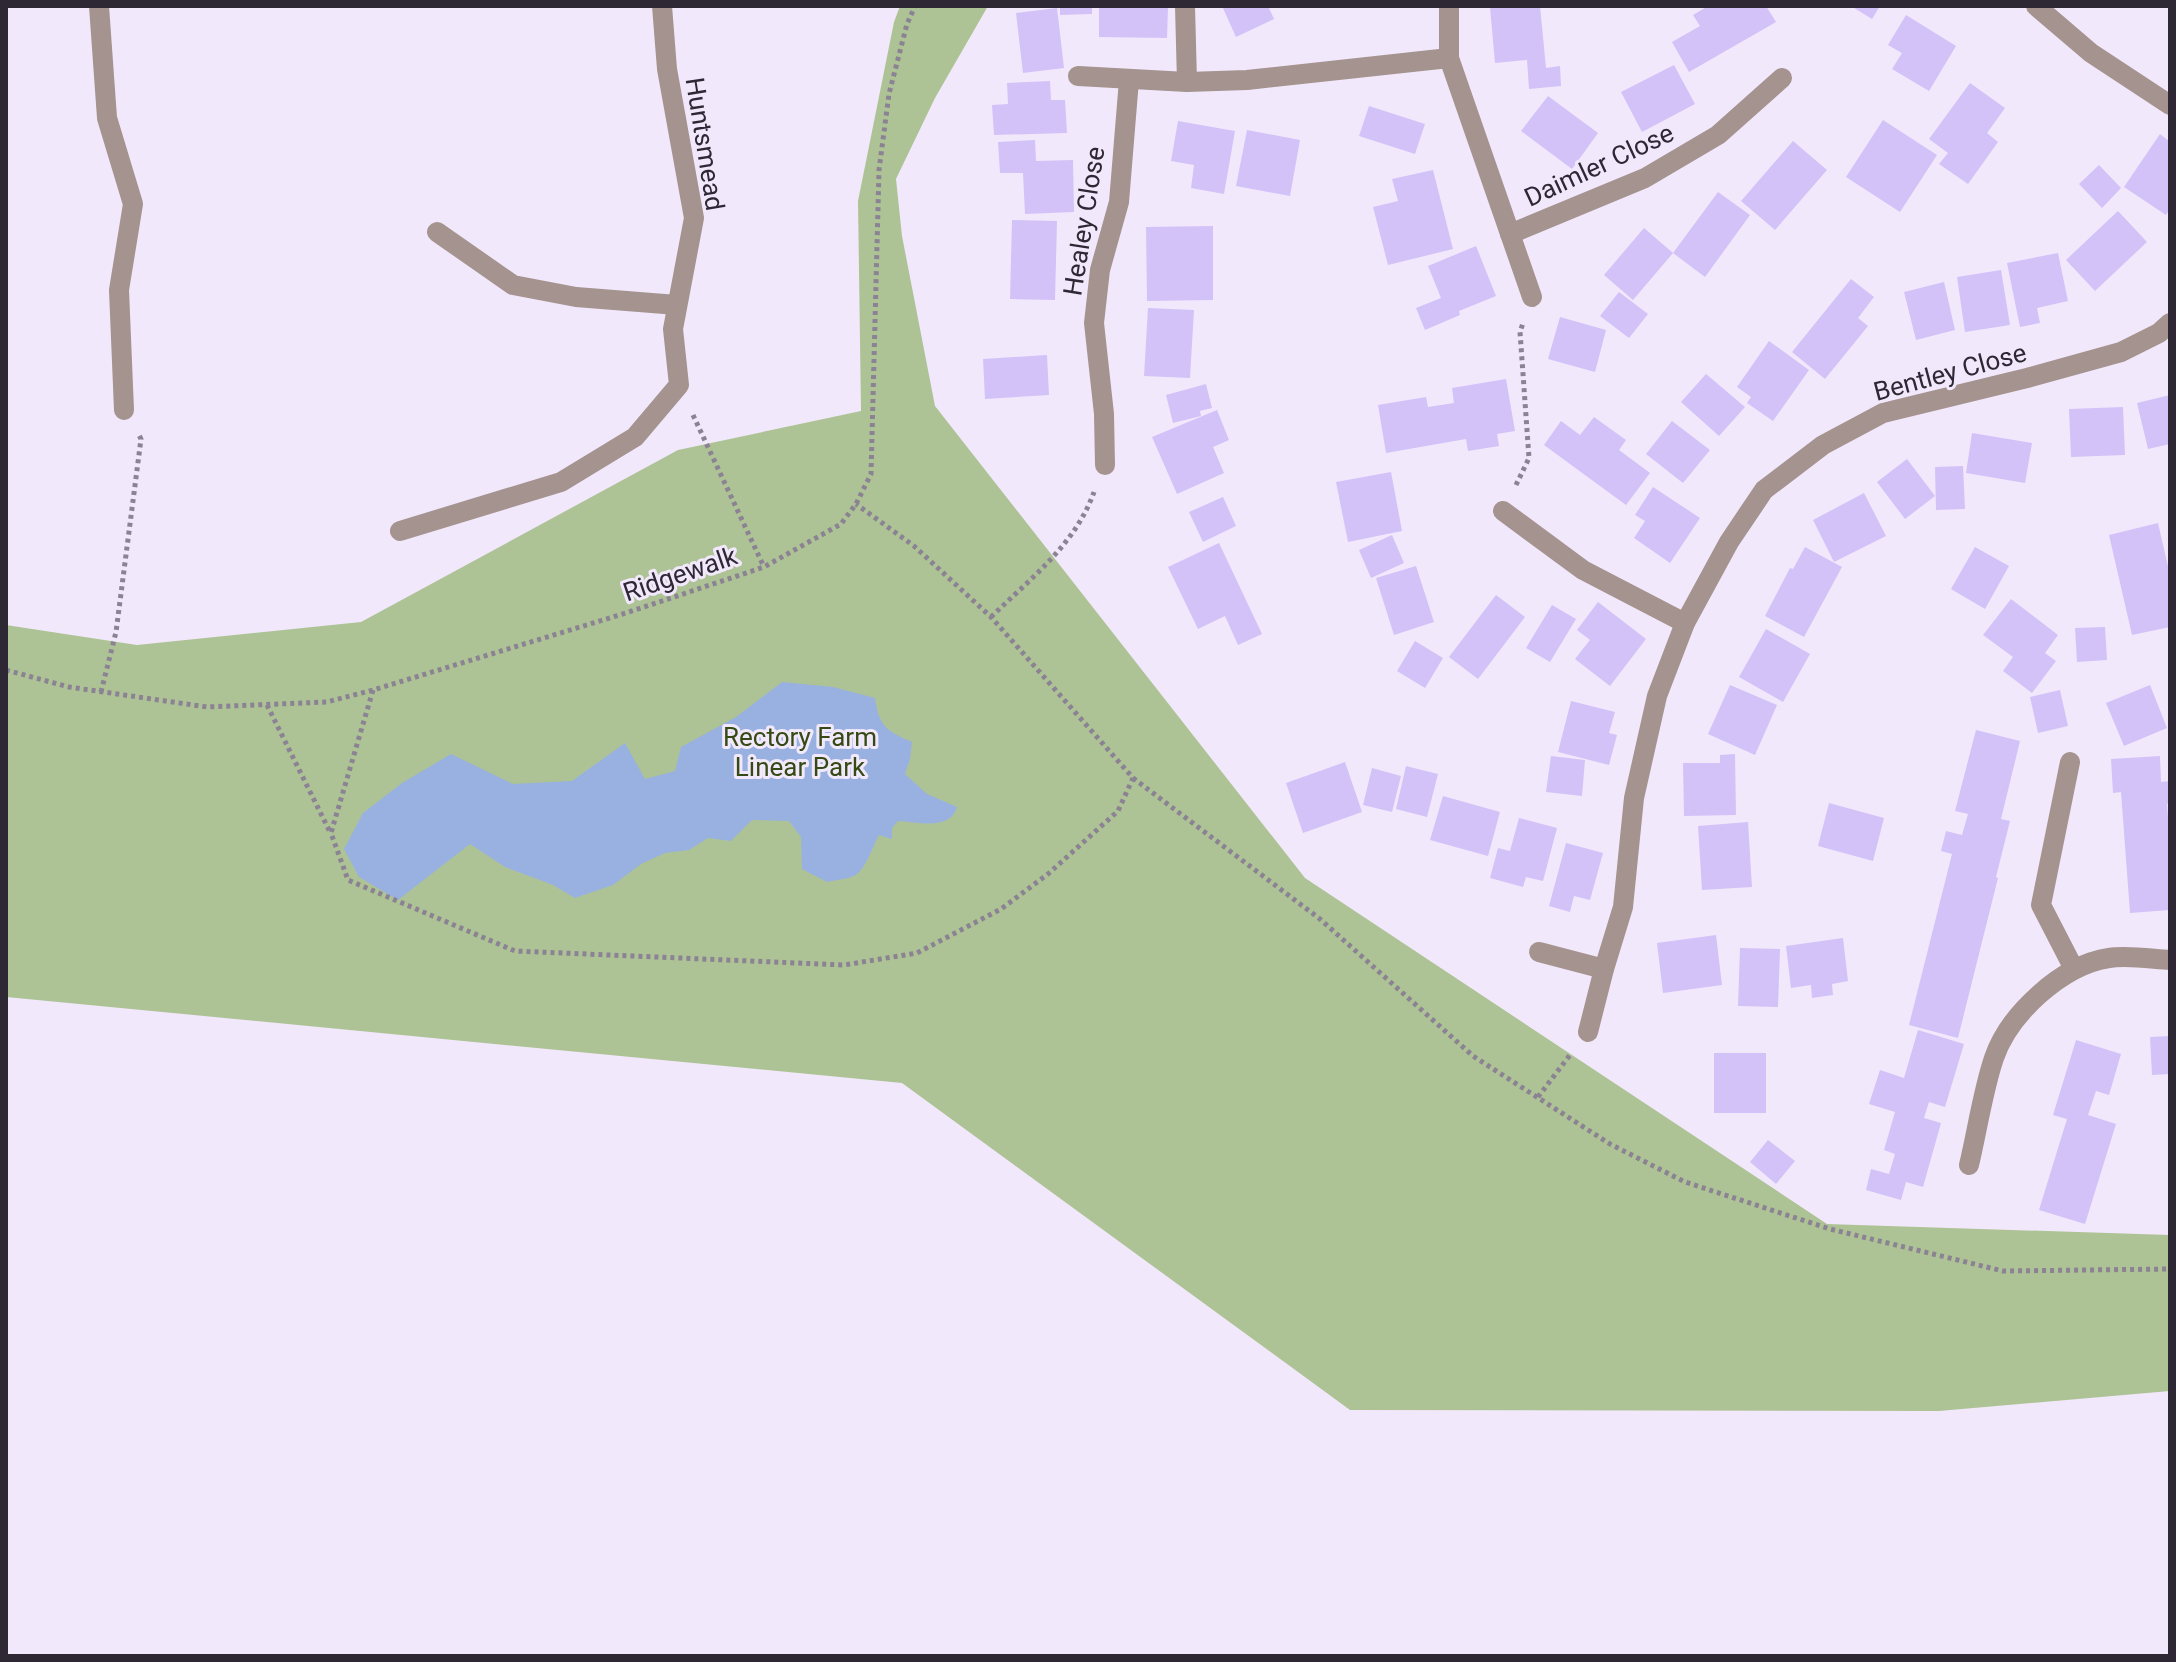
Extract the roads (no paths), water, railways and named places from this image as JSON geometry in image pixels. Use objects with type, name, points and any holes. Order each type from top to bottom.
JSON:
[{"type":"street","points":[[99,6],[107,118],[133,204],[119,290],[124,410]]},
{"type":"street","name":"Huntsmead","points":[[400,531],[561,482],[635,437],[679,385],[673,329],[694,218],[667,69],[662,6]]},
{"type":"street","points":[[1185,6],[1187,82]]},
{"type":"street","name":"Daimler Close","points":[[1449,6],[1449,58],[1532,297]]},
{"type":"street","points":[[2036,6],[2091,53],[2170,105]]},
{"type":"street","points":[[1078,76],[1187,82],[1247,80],[1449,58]]},
{"type":"street","name":"Daimler Close","points":[[1510,234],[1645,178],[1718,135],[1782,78]]},
{"type":"street","name":"Healey Close","points":[[1105,465],[1104,414],[1094,323],[1100,270],[1119,202],[1129,80]]},
{"type":"street","points":[[437,232],[513,285],[576,297],[677,305]]},
{"type":"street","name":"Bentley Close","points":[[1588,1032],[1623,907],[1634,798],[1657,696],[1685,623],[1729,542],[1764,490],[1823,445],[1883,413],[2121,352],[2159,333],[2170,323]]},
{"type":"street","points":[[1503,511],[1583,570],[1685,623]]},
{"type":"street","points":[[2070,762],[2041,905],[2074,969]]},
{"type":"street","points":[[1539,952],[1604,969]]},
{"type":"street","points":[[1969,1165],[1994,1056],[2014,1020],[2044,991],[2074,969],[2110,957],[2170,960]]},
{"type":"water","points":[[782,682],[833,687],[875,698],[879,716],[886,727],[912,742],[905,774],[927,794],[957,807],[953,815],[932,823],[898,821],[892,828],[892,839],[879,835],[862,869],[844,879],[827,882],[802,869],[801,837],[789,821],[752,820],[731,841],[708,838],[689,850],[665,853],[641,864],[613,885],[575,898],[553,885],[505,867],[470,844],[398,900],[359,877],[344,849],[363,813],[402,783],[451,754],[513,784],[572,781],[625,743],[645,779],[675,771],[681,747],[736,717]]},
{"type":"park label","name":"Rectory Farm Linear Park","points":[[800,752]]}]
